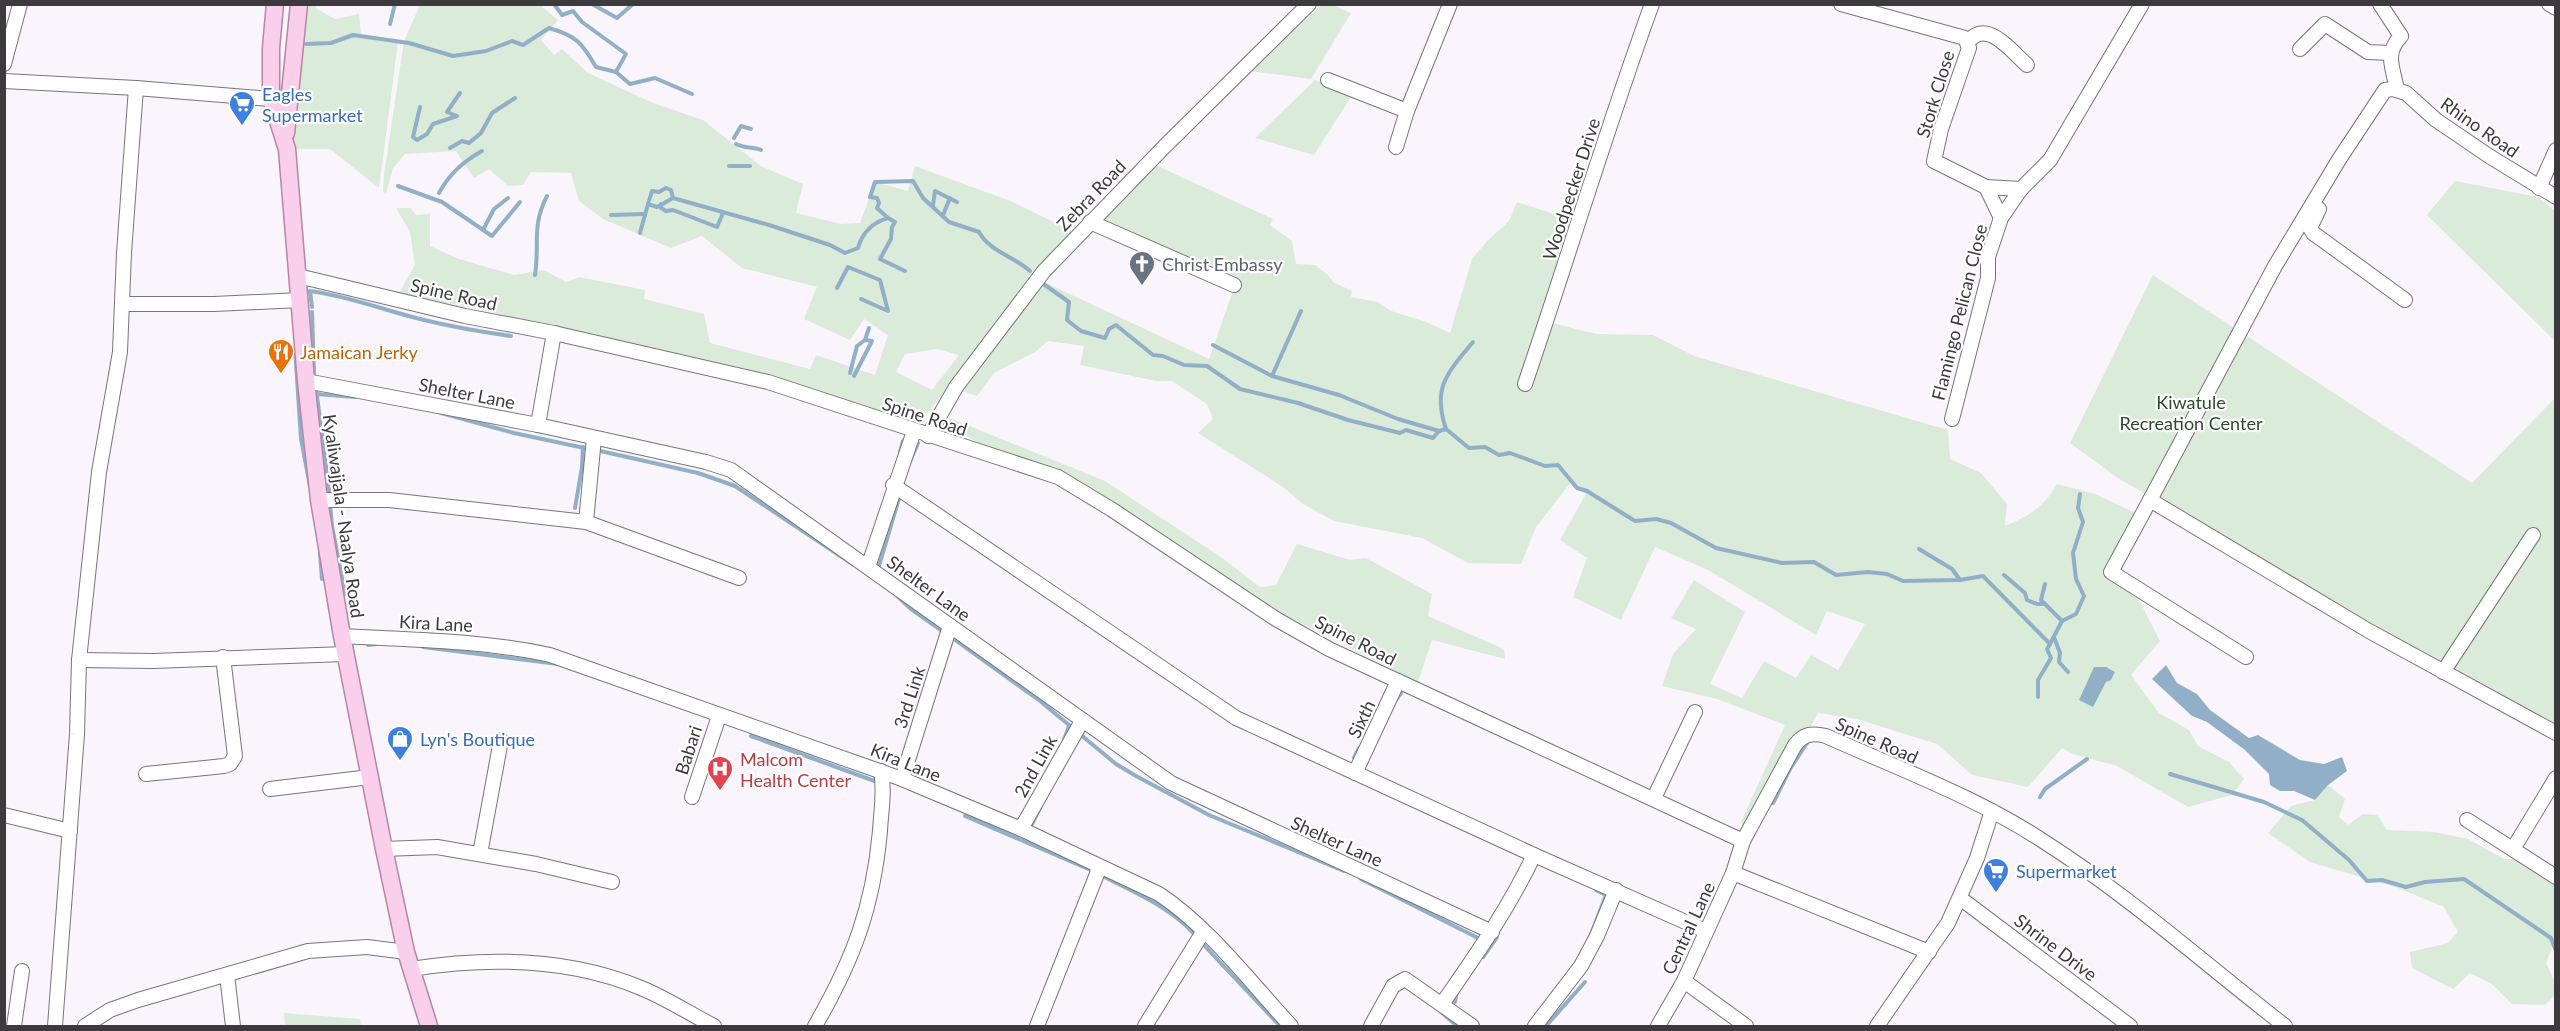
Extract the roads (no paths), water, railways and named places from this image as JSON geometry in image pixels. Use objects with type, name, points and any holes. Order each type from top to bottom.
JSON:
[{"type":"main road","name":"Kyaliwajjala - Naalya Road","points":[[276,4],[271,48],[271,99],[285,140],[300,300],[342,636],[384,849],[409,961],[429,1026]]},
{"type":"main road","points":[[285,140],[299,4]]},
{"type":"street","points":[[4,64],[21,4]]},
{"type":"street","name":"Zebra Road","points":[[928,436],[956,387],[1044,271],[1090,222],[1309,4]]},
{"type":"street","points":[[1396,147],[1407,111],[1450,4]]},
{"type":"street","name":"Woodpecker Drive","points":[[1525,384],[1611,129],[1626,74],[1652,4]]},
{"type":"street","name":"Stork Close","points":[[1841,4],[1958,35],[1968,42],[1969,48],[1941,129],[1934,161],[1986,187],[2021,189]]},
{"type":"street","name":"Flamingo Pelican Close","points":[[1952,419],[1984,297],[1988,278],[1988,257],[2001,218],[2021,189],[2050,160],[2142,4]]},
{"type":"street","points":[[2246,657],[2111,572],[2252,308],[2340,158],[2391,90],[2391,46],[2401,36],[2380,4]]},
{"type":"street","points":[[2549,4],[2556,8]]},
{"type":"street","points":[[2300,49],[2325,24],[2368,52],[2390,53]]},
{"type":"street","points":[[1968,42],[1973,35],[1983,31],[1992,34],[2027,65]]},
{"type":"street","points":[[1328,80],[1407,111]]},
{"type":"street","points":[[4,81],[136,88],[271,99]]},
{"type":"street","points":[[55,1026],[70,831],[79,660],[99,472],[120,352],[124,253],[136,88]]},
{"type":"street","name":"Rhino Road","points":[[2391,90],[2414,99],[2436,120],[2556,197]]},
{"type":"street","points":[[2539,188],[2556,150]]},
{"type":"street","points":[[2340,158],[2342,170],[2310,228],[2405,300]]},
{"type":"street","points":[[1986,187],[2001,218]]},
{"type":"street","points":[[1090,222],[1233,285]]},
{"type":"street","name":"Spine Road","points":[[298,276],[465,316],[554,333],[768,382],[1058,477],[1111,508],[1276,619],[1329,649],[1743,841],[1799,739],[1813,733],[1826,736],[1992,811],[2043,840],[2106,885],[2285,1026]]},
{"type":"street","points":[[123,304],[214,304],[300,300]]},
{"type":"street","points":[[538,425],[554,333]]},
{"type":"street","name":"Shelter Lane","points":[[312,382],[538,425],[593,445],[706,462],[731,470],[950,626],[1078,728],[1171,783],[1492,932]]},
{"type":"street","points":[[868,567],[898,489],[914,431]]},
{"type":"street","points":[[586,522],[593,445]]},
{"type":"street","points":[[898,489],[1236,718],[1706,931]]},
{"type":"street","points":[[326,500],[389,500],[586,522],[739,579]]},
{"type":"street","points":[[2150,500],[2369,631],[2556,733]]},
{"type":"street","points":[[2444,672],[2533,535]]},
{"type":"street","name":"3rd Link","points":[[902,779],[950,626]]},
{"type":"street","name":"Kira Lane","points":[[342,636],[511,646],[550,655],[902,779],[1021,830],[1097,870],[1159,894],[1174,904],[1200,937],[1291,1026]]},
{"type":"street","points":[[79,660],[153,662],[222,657],[346,654]]},
{"type":"street","points":[[146,774],[224,766],[233,761],[235,756],[222,657]]},
{"type":"street","name":"Sixth","points":[[1355,772],[1398,681]]},
{"type":"street","points":[[1654,798],[1695,712]]},
{"type":"street","name":"Babari","points":[[692,797],[719,716]]},
{"type":"street","name":"2nd Link","points":[[1021,830],[1078,728]]},
{"type":"street","points":[[480,854],[501,740]]},
{"type":"street","points":[[815,1026],[839,986],[868,910],[884,784],[881,771]]},
{"type":"street","points":[[270,789],[370,777]]},
{"type":"street","points":[[2513,849],[2556,778]]},
{"type":"street","points":[[1877,1026],[1948,923],[1977,858],[1992,811]]},
{"type":"street","points":[[4,815],[70,831]]},
{"type":"street","points":[[2467,820],[2556,877]]},
{"type":"street","name":"Central Lane","points":[[1658,1026],[1684,981],[1733,873],[1743,841]]},
{"type":"street","points":[[384,849],[437,847],[612,882]]},
{"type":"street","points":[[1442,1004],[1492,932],[1516,892],[1534,855]]},
{"type":"street","points":[[1037,1026],[1097,870]]},
{"type":"street","points":[[1733,873],[1929,952]]},
{"type":"street","points":[[1535,1026],[1581,966],[1602,925],[1616,890]]},
{"type":"street","name":"Shrine Drive","points":[[1960,898],[2130,1026]]},
{"type":"street","points":[[1145,1026],[1200,937]]},
{"type":"street","points":[[85,1026],[110,1011],[138,1000],[308,951],[368,947],[409,961],[514,961],[609,976],[644,989],[714,1026]]},
{"type":"street","points":[[14,1026],[22,971]]},
{"type":"street","points":[[227,975],[233,1026]]},
{"type":"street","points":[[1371,1026],[1393,986],[1405,979],[1472,1026]]},
{"type":"street","points":[[1684,981],[1746,1026]]},
{"type":"water","points":[[2166,665],[2177,683],[2197,694],[2210,710],[2249,738],[2258,735],[2300,760],[2324,764],[2342,757],[2347,771],[2328,785],[2315,800],[2294,791],[2280,791],[2270,785],[2269,774],[2245,750],[2207,722],[2192,716],[2152,679]]},
{"type":"water","points":[[2094,667],[2106,667],[2115,672],[2111,680],[2106,682],[2093,707],[2079,700]]},
{"type":"waterway","points":[[390,24],[395,4]]},
{"type":"waterway","points":[[554,4],[562,15],[573,11],[582,22],[626,54],[616,72]]},
{"type":"waterway","points":[[592,4],[617,18],[633,4]]},
{"type":"waterway","points":[[306,44],[331,43],[353,35],[409,43],[453,56],[486,51],[512,41],[523,45],[549,28],[566,34],[578,42],[596,67],[616,72],[630,84],[655,78],[692,94]]},
{"type":"waterway","points":[[420,107],[413,137],[417,140],[427,134],[433,124],[457,116],[447,112],[460,93]]},
{"type":"waterway","points":[[450,148],[462,141],[469,143],[481,133],[492,113],[515,98]]},
{"type":"waterway","points":[[734,138],[741,126],[751,129]]},
{"type":"waterway","points":[[736,144],[761,150]]},
{"type":"waterway","points":[[439,193],[458,169],[482,151]]},
{"type":"waterway","points":[[729,166],[750,166]]},
{"type":"waterway","points":[[673,198],[657,207],[648,204],[652,191],[659,192],[666,188],[671,190],[673,198],[769,225],[830,245],[845,253],[858,248],[869,229],[888,218],[877,208],[879,203],[877,198],[870,197],[875,182],[913,181],[923,198],[949,222],[979,232],[989,244],[1030,271]]},
{"type":"waterway","points":[[398,186],[442,202],[492,236],[520,202]]},
{"type":"waterway","points":[[933,205],[935,191],[957,202]]},
{"type":"waterway","points":[[535,275],[537,226],[547,196]]},
{"type":"waterway","points":[[483,230],[494,209],[508,198]]},
{"type":"waterway","points":[[943,215],[950,198]]},
{"type":"waterway","points":[[640,233],[648,204]]},
{"type":"waterway","points":[[661,204],[661,208],[666,211],[673,210],[717,227],[723,213]]},
{"type":"waterway","points":[[611,215],[645,214]]},
{"type":"waterway","points":[[888,218],[895,222],[891,239],[880,259],[905,271]]},
{"type":"waterway","points":[[837,288],[848,267],[880,280],[888,311],[861,299]]},
{"type":"waterway","points":[[1042,283],[1069,302],[1067,320],[1081,331],[1105,338],[1109,329],[1116,325],[1153,355],[1163,356],[1184,365],[1207,366],[1240,389],[1298,403],[1348,420],[1400,433],[1406,430],[1433,438],[1439,431],[1446,429],[1469,448],[1485,447],[1499,455],[1510,453],[1545,466],[1558,465],[1577,488],[1587,491],[1635,521],[1656,519],[1671,523],[1716,548],[1782,563],[1814,562],[1836,575],[1868,572],[1887,574],[1903,581],[1960,580],[1983,576],[2050,644],[2047,649],[2051,658],[2038,680],[2038,697]]},
{"type":"waterway","points":[[312,307],[310,291],[339,296],[435,323],[511,336]]},
{"type":"waterway","points":[[1272,376],[1301,311]]},
{"type":"waterway","points":[[312,312],[314,373],[330,496]]},
{"type":"waterway","points":[[850,373],[857,346],[865,340],[869,328]]},
{"type":"waterway","points":[[854,376],[872,341],[865,340]]},
{"type":"waterway","points":[[1446,429],[1441,402],[1444,382],[1449,372],[1473,342]]},
{"type":"waterway","points":[[1213,345],[1272,376],[1339,395],[1398,419],[1439,431]]},
{"type":"waterway","points":[[295,348],[301,439],[310,486]]},
{"type":"waterway","points":[[316,394],[355,397]]},
{"type":"waterway","points":[[441,413],[514,433],[589,449]]},
{"type":"waterway","points":[[900,452],[903,441]]},
{"type":"waterway","points":[[911,459],[918,443]]},
{"type":"waterway","points":[[575,508],[583,447]]},
{"type":"waterway","points":[[596,450],[698,473],[735,486],[854,565]]},
{"type":"waterway","points":[[2062,621],[2076,614],[2084,596],[2076,579],[2073,553],[2083,522],[2078,508],[2080,494]]},
{"type":"waterway","points":[[879,566],[900,495]]},
{"type":"waterway","points":[[330,504],[345,594]]},
{"type":"waterway","points":[[1919,549],[1952,569],[1960,580]]},
{"type":"waterway","points":[[320,553],[322,579]]},
{"type":"waterway","points":[[2004,575],[2025,593],[2027,600],[2044,604]]},
{"type":"waterway","points":[[2045,584],[2041,600],[2062,621],[2050,644]]},
{"type":"waterway","points":[[896,595],[911,609],[945,633]]},
{"type":"waterway","points":[[951,637],[1040,701],[1116,764],[1136,776],[1209,815],[1344,871]]},
{"type":"waterway","points":[[2054,637],[2060,653],[2059,662],[2068,672]]},
{"type":"waterway","points":[[368,645],[376,644]]},
{"type":"waterway","points":[[423,647],[558,664]]},
{"type":"waterway","points":[[1395,701],[1401,693]]},
{"type":"waterway","points":[[1064,740],[1069,726]]},
{"type":"waterway","points":[[751,736],[880,783]]},
{"type":"waterway","points":[[1773,803],[1790,769],[1807,743]]},
{"type":"waterway","points":[[1354,758],[1359,748]]},
{"type":"waterway","points":[[2040,797],[2045,789],[2087,759]]},
{"type":"waterway","points":[[912,777],[913,763]]},
{"type":"waterway","points":[[2170,774],[2264,802],[2302,820],[2349,860],[2367,881],[2382,880],[2406,887],[2425,882],[2464,879],[2551,938],[2556,951]]},
{"type":"waterway","points":[[1031,826],[1040,808]]},
{"type":"waterway","points":[[965,816],[1093,871]]},
{"type":"waterway","points":[[1099,874],[1163,908],[1196,936]]},
{"type":"waterway","points":[[1361,879],[1482,940]]},
{"type":"waterway","points":[[1590,937],[1606,895],[1596,890]]},
{"type":"waterway","points":[[1483,957],[1497,937]]},
{"type":"waterway","points":[[1201,942],[1280,1026]]},
{"type":"waterway","points":[[1546,1026],[1585,982]]},
{"type":"waterway","points":[[1455,1002],[1457,991]]},
{"type":"waterway","points":[[1440,1011],[1457,1026]]},
{"type":"place","name":"Eagles Supermarket","points":[[242,127]]},
{"type":"place","name":"Christ Embassy","points":[[1142,287]]},
{"type":"place","name":"Jamaican Jerky","points":[[281,375]]},
{"type":"place","name":"Lyn's Boutique","points":[[400,762]]},
{"type":"place","name":"Malcom Health Center","points":[[720,792]]},
{"type":"place","name":"Supermarket","points":[[1996,894]]},
{"type":"park label","name":"Kiwatule Recreation Center","points":[[2191,412]]}]
